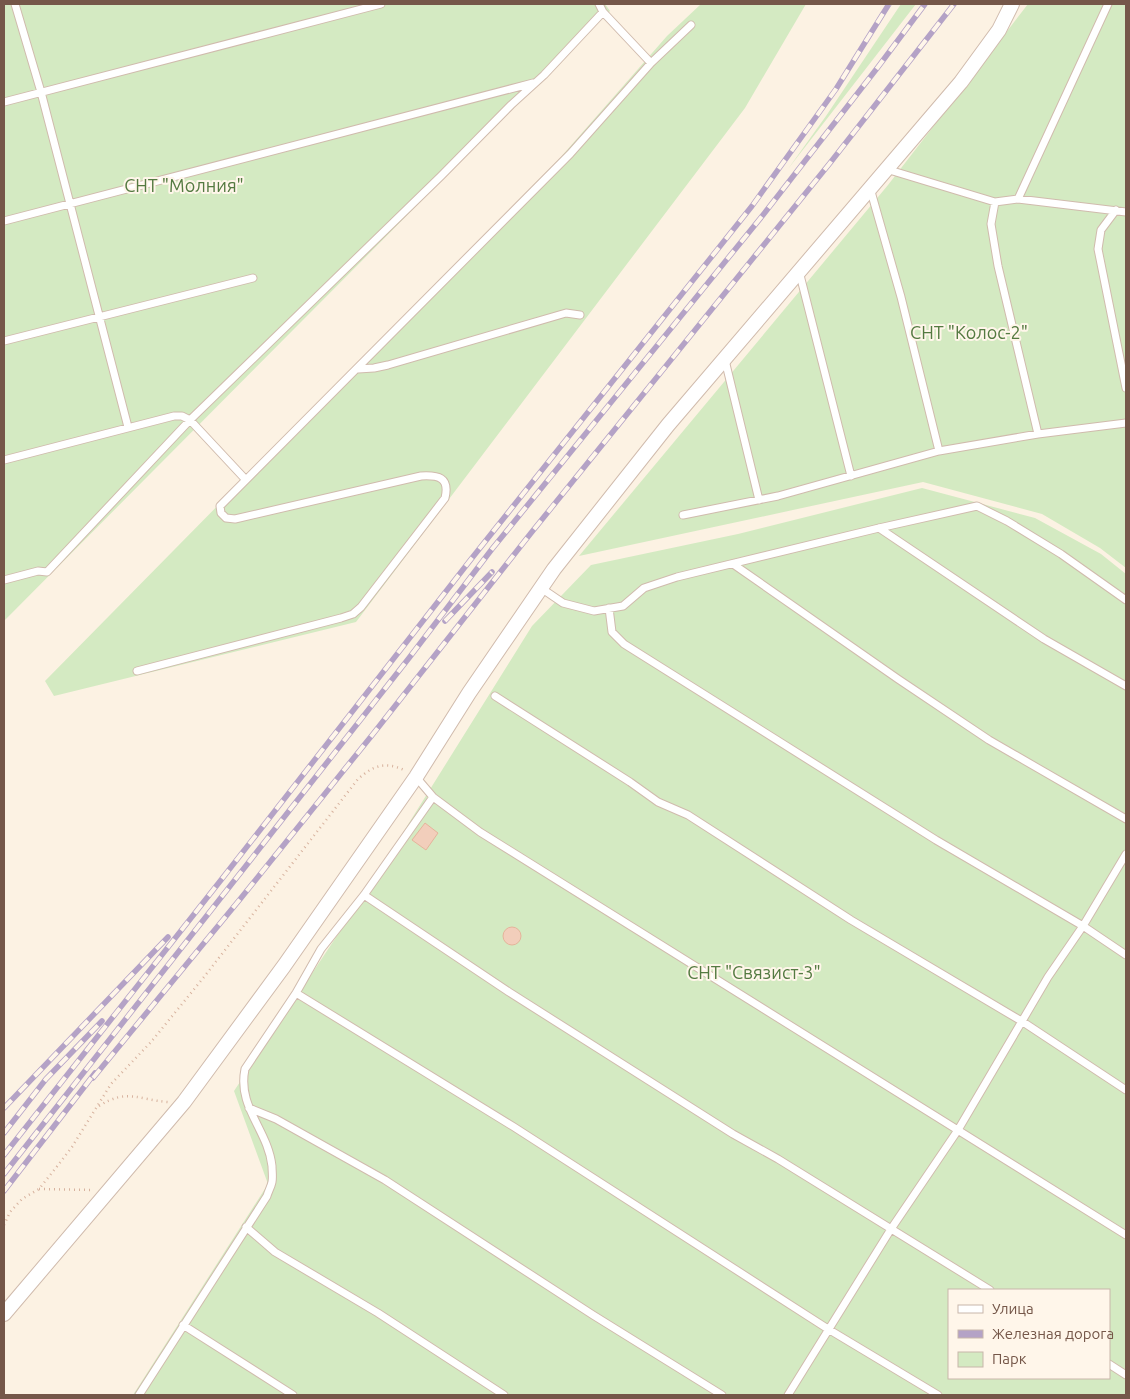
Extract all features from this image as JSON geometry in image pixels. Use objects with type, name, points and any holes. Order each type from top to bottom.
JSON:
[{"type":"street","points":[[4,1314],[184,1102],[284,966],[416,777],[469,693],[554,569],[668,425],[961,82],[999,30],[1012,4]]},
{"type":"lane","points":[[15,4],[41,92],[128,427]]},
{"type":"lane","points":[[4,102],[381,4]]},
{"type":"lane","points":[[599,4],[603,12],[651,63]]},
{"type":"lane","points":[[1018,199],[1108,4]]},
{"type":"lane","points":[[4,580],[38,571],[47,572],[190,420],[441,176],[510,105],[536,82],[603,12]]},
{"type":"lane","points":[[137,671],[353,614],[361,607],[445,498],[447,489],[443,480],[436,475],[421,476],[235,519],[226,518],[221,513],[220,506],[570,154],[651,63],[691,26]]},
{"type":"lane","points":[[4,221],[536,82]]},
{"type":"lane","points":[[886,169],[995,202],[1018,199],[1126,212]]},
{"type":"lane","points":[[870,188],[901,297],[939,451]]},
{"type":"lane","points":[[995,202],[991,224],[998,266],[1038,434]]},
{"type":"lane","points":[[1116,210],[1101,230],[1098,249],[1126,388]]},
{"type":"lane","points":[[799,270],[851,476]]},
{"type":"lane","points":[[4,341],[253,278]]},
{"type":"lane","points":[[358,369],[388,365],[566,313],[580,315]]},
{"type":"lane","points":[[725,358],[759,500]]},
{"type":"lane","points":[[4,460],[128,427],[174,416],[182,416],[190,420],[246,480]]},
{"type":"lane","points":[[683,515],[759,500],[939,451],[1038,434],[1126,423]]},
{"type":"lane","points":[[541,588],[564,603],[594,611],[623,606],[644,588],[677,577],[977,506],[1007,521],[1061,554],[1126,600]]},
{"type":"lane","points":[[879,528],[1044,639],[1126,686]]},
{"type":"lane","points":[[733,564],[989,740],[1126,819]]},
{"type":"lane","points":[[609,608],[612,632],[624,644],[936,840],[1083,926],[1126,955]]},
{"type":"lane","points":[[496,696],[658,802],[688,815],[851,920],[1023,1022],[1126,1090]]},
{"type":"lane","points":[[416,777],[432,797],[480,832],[1126,1235]]},
{"type":"lane","points":[[139,1395],[266,1196],[273,1180],[271,1161],[265,1142],[245,1099],[243,1081],[245,1069],[296,993],[321,949],[364,895],[432,797]]},
{"type":"lane","points":[[788,1395],[891,1229],[958,1130],[1048,977],[1083,926],[1126,854]]},
{"type":"lane","points":[[364,895],[509,992],[733,1134],[778,1159],[988,1289]]},
{"type":"lane","points":[[296,993],[522,1132],[828,1329],[938,1395]]},
{"type":"lane","points":[[249,1108],[276,1118],[385,1180],[593,1315],[722,1395]]},
{"type":"lane","points":[[246,1227],[275,1252],[378,1313],[504,1395]]},
{"type":"lane","points":[[183,1325],[293,1395]]},
{"type":"lane","points":[[1110,1365],[1126,1375]]},
{"type":"path","points":[[4,1226],[10,1212],[22,1199],[39,1189],[72,1147],[111,1084],[151,1042],[204,977],[358,779],[373,767],[388,765],[402,768],[416,777]]},
{"type":"path","points":[[97,1107],[111,1099],[127,1096],[165,1102],[184,1102]]},
{"type":"path","points":[[39,1189],[97,1190],[114,1186]]},
{"type":"green space","name":"СНТ \"Молния\"","points":[[4,4],[605,4],[610,11],[4,621]]},
{"type":"green space","points":[[701,4],[806,4],[745,108],[356,622],[54,696],[45,681],[560,158],[667,36]]},
{"type":"green space","points":[[901,4],[916,4],[788,169],[826,116]]},
{"type":"green space","name":"СНТ \"Колос-2\"","points":[[1028,4],[1126,4],[1126,568],[1100,548],[1042,514],[923,482],[579,556],[888,185]]},
{"type":"green space","name":"СНТ \"Связист-3\"","points":[[922,488],[1035,518],[1101,554],[1126,574],[1126,1395],[133,1395],[268,1184],[234,1091],[364,895],[532,626],[591,565],[738,534]]},
{"type":"building","points":[[425,823],[438,833],[426,850],[412,840]]},
{"type":"building","points":[[512,927],[518,930],[521,936],[518,942],[512,945],[506,942],[503,936],[506,930]]},
{"type":"railway","points":[[4,1155],[472,558],[752,206],[836,89],[889,4]]},
{"type":"railway","points":[[4,1174],[409,658],[492,549],[763,215],[925,4]]},
{"type":"railway","points":[[93,1078],[373,734],[531,533],[830,163],[954,4]]},
{"type":"railway","points":[[445,621],[492,572]]},
{"type":"railway","points":[[4,1108],[168,937]]},
{"type":"railway","points":[[4,1133],[46,1079],[102,1021]]},
{"type":"railway","points":[[4,1191],[95,1073]]}]
